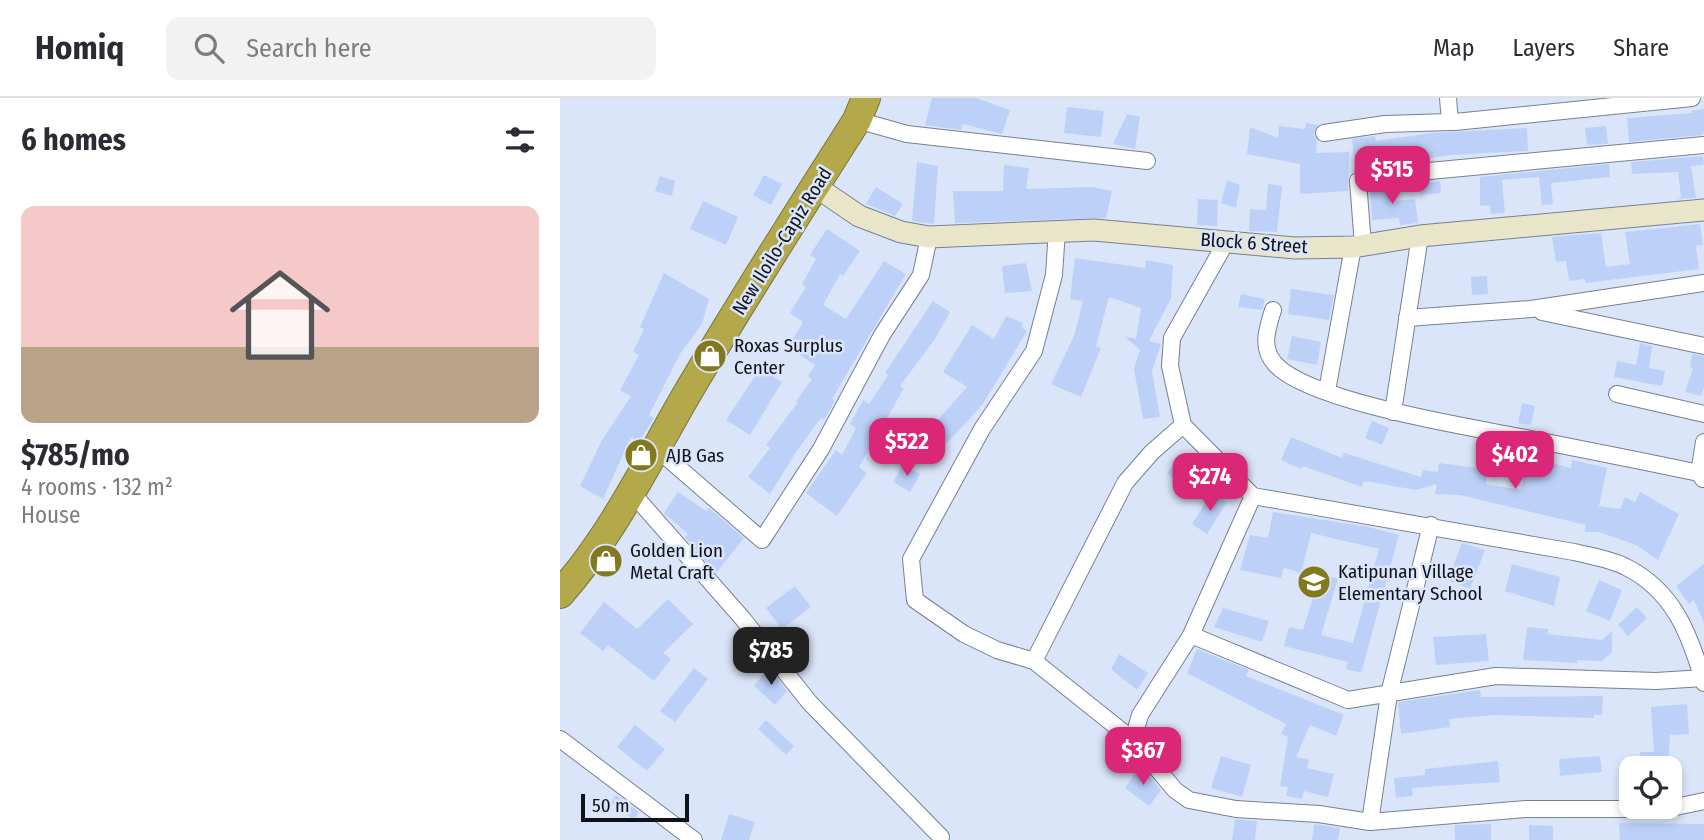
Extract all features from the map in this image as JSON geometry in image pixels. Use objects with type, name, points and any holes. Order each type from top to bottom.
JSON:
[{"type":"highway","name":"New Iloilo-Capiz Road","points":[[560,594],[583,568],[633,494],[691,387],[861,109]]},
{"type":"street","points":[[1448,98],[1450,122]]},
{"type":"street","points":[[1324,133],[1385,124],[1450,122],[1692,98]]},
{"type":"street","points":[[861,109],[907,134],[1147,161]]},
{"type":"street","points":[[1327,391],[1358,246],[1358,181],[1366,177],[1704,145]]},
{"type":"street","name":"Block 6 Street","points":[[815,186],[859,216],[901,232],[929,237],[1094,230],[1296,248],[1358,246],[1420,236],[1704,210]]},
{"type":"street","points":[[1057,230],[1054,275],[1034,351],[982,429],[911,559],[915,600],[964,634],[997,650],[1034,661],[1133,740],[1175,790],[1189,800],[1236,809],[1319,814],[1370,822],[1526,809],[1666,809],[1704,801]]},
{"type":"street","points":[[1393,412],[1420,236]]},
{"type":"street","points":[[657,449],[762,540],[821,449],[881,335],[921,275],[929,237]]},
{"type":"street","points":[[1191,635],[1348,700],[1496,676],[1704,680],[1689,634],[1678,612],[1659,590],[1625,566],[1574,552],[1253,496],[1183,425],[1170,366],[1172,338],[1226,242]]},
{"type":"street","points":[[1407,318],[1531,309],[1704,283]]},
{"type":"street","points":[[1531,309],[1704,346]]},
{"type":"street","points":[[1273,310],[1265,340],[1268,353],[1277,366],[1305,383],[1393,412],[1702,469],[1704,442]]},
{"type":"street","points":[[1617,394],[1704,414]]},
{"type":"street","points":[[1034,661],[1125,483],[1152,452],[1183,425]]},
{"type":"street","points":[[633,494],[743,619],[810,704],[941,837]]},
{"type":"street","points":[[1133,740],[1140,715],[1191,635],[1253,496]]},
{"type":"street","points":[[1370,822],[1389,694],[1430,525]]},
{"type":"street","points":[[560,739],[694,840]]},
{"type":"building","points":[[932,98],[976,98],[1010,110],[1002,134],[963,124],[961,130],[925,125]]},
{"type":"building","points":[[1067,107],[1104,111],[1101,137],[1064,133]]},
{"type":"building","points":[[1704,109],[1704,132],[1701,135],[1629,142],[1627,118],[1692,113],[1691,111]]},
{"type":"building","points":[[1127,114],[1140,117],[1135,149],[1113,144]]},
{"type":"building","points":[[1306,123],[1318,125],[1314,134],[1317,141],[1316,153],[1349,152],[1348,191],[1300,194],[1300,164],[1247,154],[1250,127],[1278,138],[1279,126],[1305,129]]},
{"type":"building","points":[[1606,126],[1608,144],[1587,145],[1585,128]]},
{"type":"building","points":[[1527,128],[1528,151],[1450,155],[1385,165],[1384,157],[1354,159],[1352,139],[1375,136],[1376,141],[1431,133]]},
{"type":"building","points":[[1703,156],[1704,165],[1691,166],[1696,198],[1677,199],[1681,197],[1678,172],[1632,174],[1631,162]]},
{"type":"building","points":[[917,162],[938,166],[934,224],[912,221]]},
{"type":"building","points":[[1609,164],[1610,177],[1551,183],[1553,204],[1542,205],[1539,177],[1502,180],[1505,213],[1491,214],[1490,205],[1480,206],[1480,177]]},
{"type":"building","points":[[1004,165],[1029,168],[1026,189],[1092,187],[1112,191],[1106,218],[955,223],[953,191],[1003,191]]},
{"type":"building","points":[[764,175],[782,184],[771,205],[753,195]]},
{"type":"building","points":[[660,176],[675,181],[672,196],[655,191]]},
{"type":"building","points":[[1227,180],[1240,185],[1236,208],[1221,203]]},
{"type":"building","points":[[1440,181],[1441,193],[1420,195],[1418,183]]},
{"type":"building","points":[[1268,184],[1282,186],[1277,232],[1249,231],[1250,209],[1266,210]]},
{"type":"building","points":[[1391,185],[1393,201],[1415,199],[1418,223],[1400,225],[1399,218],[1372,220],[1370,187]]},
{"type":"building","points":[[876,187],[903,204],[895,216],[866,204]]},
{"type":"building","points":[[1198,199],[1218,200],[1217,226],[1197,225]]},
{"type":"building","points":[[703,201],[738,217],[726,245],[690,229]]},
{"type":"building","points":[[1700,224],[1703,245],[1696,246],[1699,269],[1585,283],[1585,279],[1569,281],[1566,261],[1556,262],[1552,237],[1601,233],[1606,267],[1630,264],[1625,232]]},
{"type":"building","points":[[827,229],[860,251],[843,276],[840,274],[823,305],[846,319],[884,261],[906,274],[832,399],[835,401],[824,420],[821,418],[798,449],[770,494],[748,477],[770,448],[766,445],[812,379],[808,376],[815,365],[788,347],[803,322],[790,313],[806,287],[802,284],[816,259],[810,255]]},
{"type":"building","points":[[1075,258],[1145,268],[1146,260],[1173,265],[1171,298],[1149,341],[1161,344],[1152,371],[1160,417],[1143,419],[1134,369],[1140,350],[1124,336],[1136,339],[1141,308],[1109,297],[1096,346],[1101,348],[1081,397],[1051,384],[1074,336],[1083,301],[1070,299]]},
{"type":"building","points":[[1026,263],[1032,291],[1005,293],[1002,266]]},
{"type":"building","points":[[664,273],[709,299],[702,324],[680,354],[649,415],[654,418],[639,442],[631,437],[603,499],[580,486],[602,440],[631,396],[620,390],[639,355],[633,352],[644,329],[640,327]]},
{"type":"building","points":[[1487,276],[1488,294],[1472,295],[1471,277]]},
{"type":"building","points":[[1291,289],[1334,295],[1329,320],[1288,314]]},
{"type":"building","points":[[1241,294],[1265,299],[1262,310],[1238,307]]},
{"type":"building","points":[[933,301],[950,312],[935,339],[900,386],[904,388],[859,467],[867,473],[837,516],[806,493],[836,450],[842,455],[856,428],[850,424],[863,400],[869,404],[888,375],[885,373]]},
{"type":"building","points":[[1006,316],[1023,323],[1022,328],[1027,331],[983,404],[946,444],[929,430],[967,387],[943,372],[972,325],[994,339]]},
{"type":"building","points":[[1292,336],[1321,342],[1317,365],[1287,359]]},
{"type":"building","points":[[1640,343],[1652,346],[1649,368],[1665,371],[1662,386],[1614,377],[1617,361],[1636,365]]},
{"type":"building","points":[[1692,354],[1704,356],[1704,388],[1701,396],[1685,392],[1693,368],[1690,367]]},
{"type":"building","points":[[760,369],[782,382],[750,435],[726,420]]},
{"type":"building","points":[[1522,403],[1535,406],[1531,425],[1518,423]]},
{"type":"building","points":[[1372,421],[1389,428],[1382,445],[1365,438]]},
{"type":"building","points":[[1291,437],[1342,458],[1344,453],[1421,477],[1423,470],[1438,472],[1439,463],[1487,469],[1486,484],[1521,490],[1526,467],[1509,463],[1512,448],[1544,452],[1542,461],[1571,468],[1572,460],[1607,468],[1599,506],[1620,509],[1625,497],[1635,502],[1640,492],[1679,514],[1658,560],[1636,545],[1599,532],[1584,532],[1586,525],[1460,495],[1435,494],[1437,484],[1416,490],[1364,481],[1362,487],[1303,466],[1301,469],[1281,460]]},
{"type":"building","points":[[1184,453],[1203,469],[1185,489],[1167,473]]},
{"type":"building","points":[[903,465],[920,474],[910,492],[893,482]]},
{"type":"building","points":[[678,492],[706,511],[709,508],[744,538],[716,573],[685,537],[688,534],[664,513]]},
{"type":"building","points":[[1212,492],[1227,502],[1207,534],[1192,524]]},
{"type":"building","points":[[1273,512],[1369,527],[1399,535],[1361,673],[1346,669],[1348,662],[1284,646],[1289,627],[1303,630],[1316,588],[1300,583],[1303,568],[1338,579],[1321,635],[1353,643],[1379,549],[1311,533],[1301,573],[1284,568],[1281,578],[1240,570],[1250,535],[1268,538]]},
{"type":"building","points":[[1462,543],[1485,550],[1470,589],[1448,580]]},
{"type":"building","points":[[1512,564],[1560,577],[1554,606],[1505,591]]},
{"type":"building","points":[[1704,564],[1704,623],[1694,600],[1689,604],[1676,586]]},
{"type":"building","points":[[1599,580],[1622,590],[1610,621],[1586,611]]},
{"type":"building","points":[[795,586],[811,607],[782,629],[766,608]]},
{"type":"building","points":[[668,599],[693,624],[663,653],[671,659],[654,681],[608,645],[603,651],[580,633],[604,602],[637,629]]},
{"type":"building","points":[[1637,607],[1647,618],[1628,636],[1618,625]]},
{"type":"building","points":[[1223,608],[1269,621],[1262,642],[1214,627]]},
{"type":"building","points":[[1527,627],[1548,629],[1548,634],[1602,640],[1612,631],[1612,652],[1602,661],[1577,660],[1577,663],[1523,660]]},
{"type":"building","points":[[1486,634],[1489,661],[1436,665],[1433,637]]},
{"type":"building","points":[[1197,649],[1249,670],[1246,676],[1344,715],[1336,736],[1310,725],[1296,757],[1309,759],[1307,768],[1334,774],[1328,797],[1304,791],[1302,799],[1286,796],[1288,787],[1280,786],[1288,737],[1281,734],[1286,724],[1187,673]]},
{"type":"building","points":[[1119,654],[1148,673],[1137,690],[1111,669]]},
{"type":"building","points":[[694,668],[708,679],[675,722],[660,711]]},
{"type":"building","points":[[769,668],[787,691],[775,705],[754,686]]},
{"type":"building","points":[[1480,690],[1481,697],[1603,696],[1602,715],[1594,715],[1594,718],[1494,715],[1449,719],[1450,727],[1401,734],[1398,702]]},
{"type":"building","points":[[1687,704],[1689,734],[1670,735],[1669,756],[1640,756],[1640,752],[1654,752],[1651,707]]},
{"type":"building","points":[[766,720],[794,746],[786,755],[758,729]]},
{"type":"building","points":[[635,725],[665,749],[647,771],[617,747]]},
{"type":"building","points":[[1221,756],[1251,765],[1242,797],[1211,788]]},
{"type":"building","points":[[1600,756],[1602,772],[1560,776],[1559,759]]},
{"type":"building","points":[[1498,761],[1500,782],[1412,788],[1413,796],[1396,798],[1394,778],[1425,775],[1425,769]]},
{"type":"building","points":[[1141,766],[1161,790],[1149,806],[1125,788]]},
{"type":"building","points":[[616,795],[639,812],[634,820],[611,802]]},
{"type":"building","points":[[729,814],[755,822],[749,840],[721,840]]},
{"type":"building","points":[[1235,819],[1257,821],[1255,840],[1232,840]]},
{"type":"building","points":[[1619,823],[1704,824],[1704,840],[1620,840]]},
{"type":"building","points":[[1314,824],[1340,828],[1338,840],[1312,840]]},
{"type":"building","points":[[1491,824],[1491,840],[1455,840],[1455,825]]},
{"type":"building","points":[[1529,825],[1553,826],[1553,840],[1529,840]]},
{"type":"place","name":"Roxas Surplus Center","points":[[710,356]]},
{"type":"place","name":"AJB Gas","points":[[641,455]]},
{"type":"place","name":"Golden Lion Metal Craft","points":[[606,561]]},
{"type":"place","name":"Katipunan Village Elementary School","points":[[1314,582]]}]
